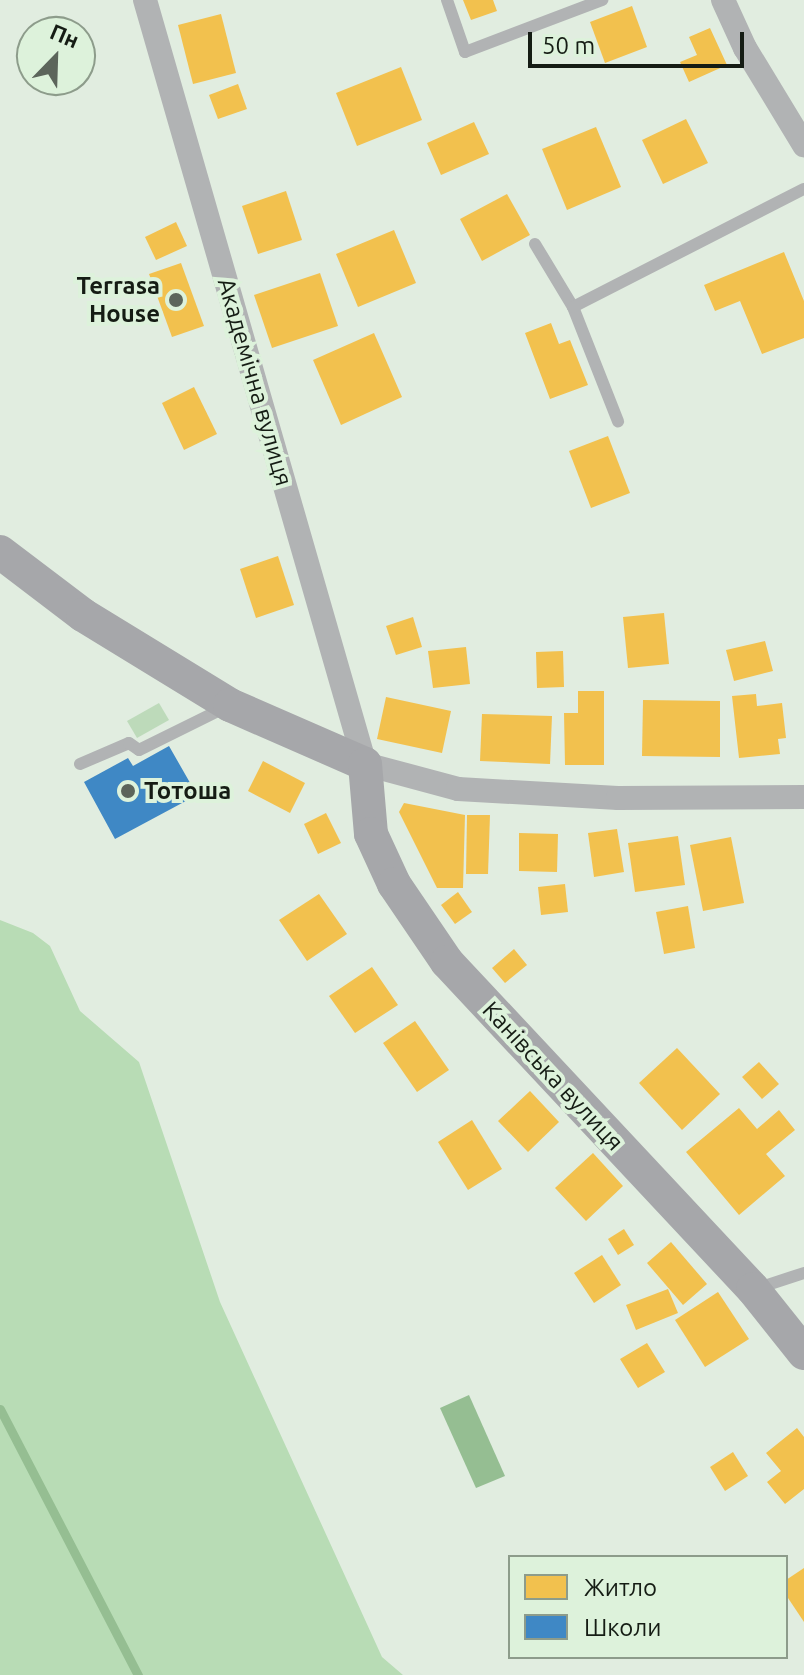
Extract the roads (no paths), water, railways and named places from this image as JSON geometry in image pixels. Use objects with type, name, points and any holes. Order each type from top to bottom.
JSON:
[{"type":"street","name":"Академічна вулиця","points":[[145,0],[365,764]]},
{"type":"street","points":[[723,0],[745,48],[804,145]]},
{"type":"street","points":[[0,552],[83,615],[230,705],[365,764],[458,789],[618,798],[804,797]]},
{"type":"street","name":"Канівська вулиця","points":[[365,764],[371,834],[394,884],[447,962],[753,1289],[804,1353]]},
{"type":"lane","points":[[447,0],[465,52],[602,0]]},
{"type":"lane","points":[[573,307],[804,189]]},
{"type":"lane","points":[[535,244],[573,307],[618,421]]},
{"type":"lane","points":[[80,764],[129,743],[139,750],[230,705]]},
{"type":"lane","points":[[753,1289],[804,1273]]},
{"type":"waterway","points":[[0,1409],[138,1675]]},
{"type":"place","name":"Terrasa House","points":[[176,300]]},
{"type":"place","name":"Тотоша","points":[[128,791]]}]
